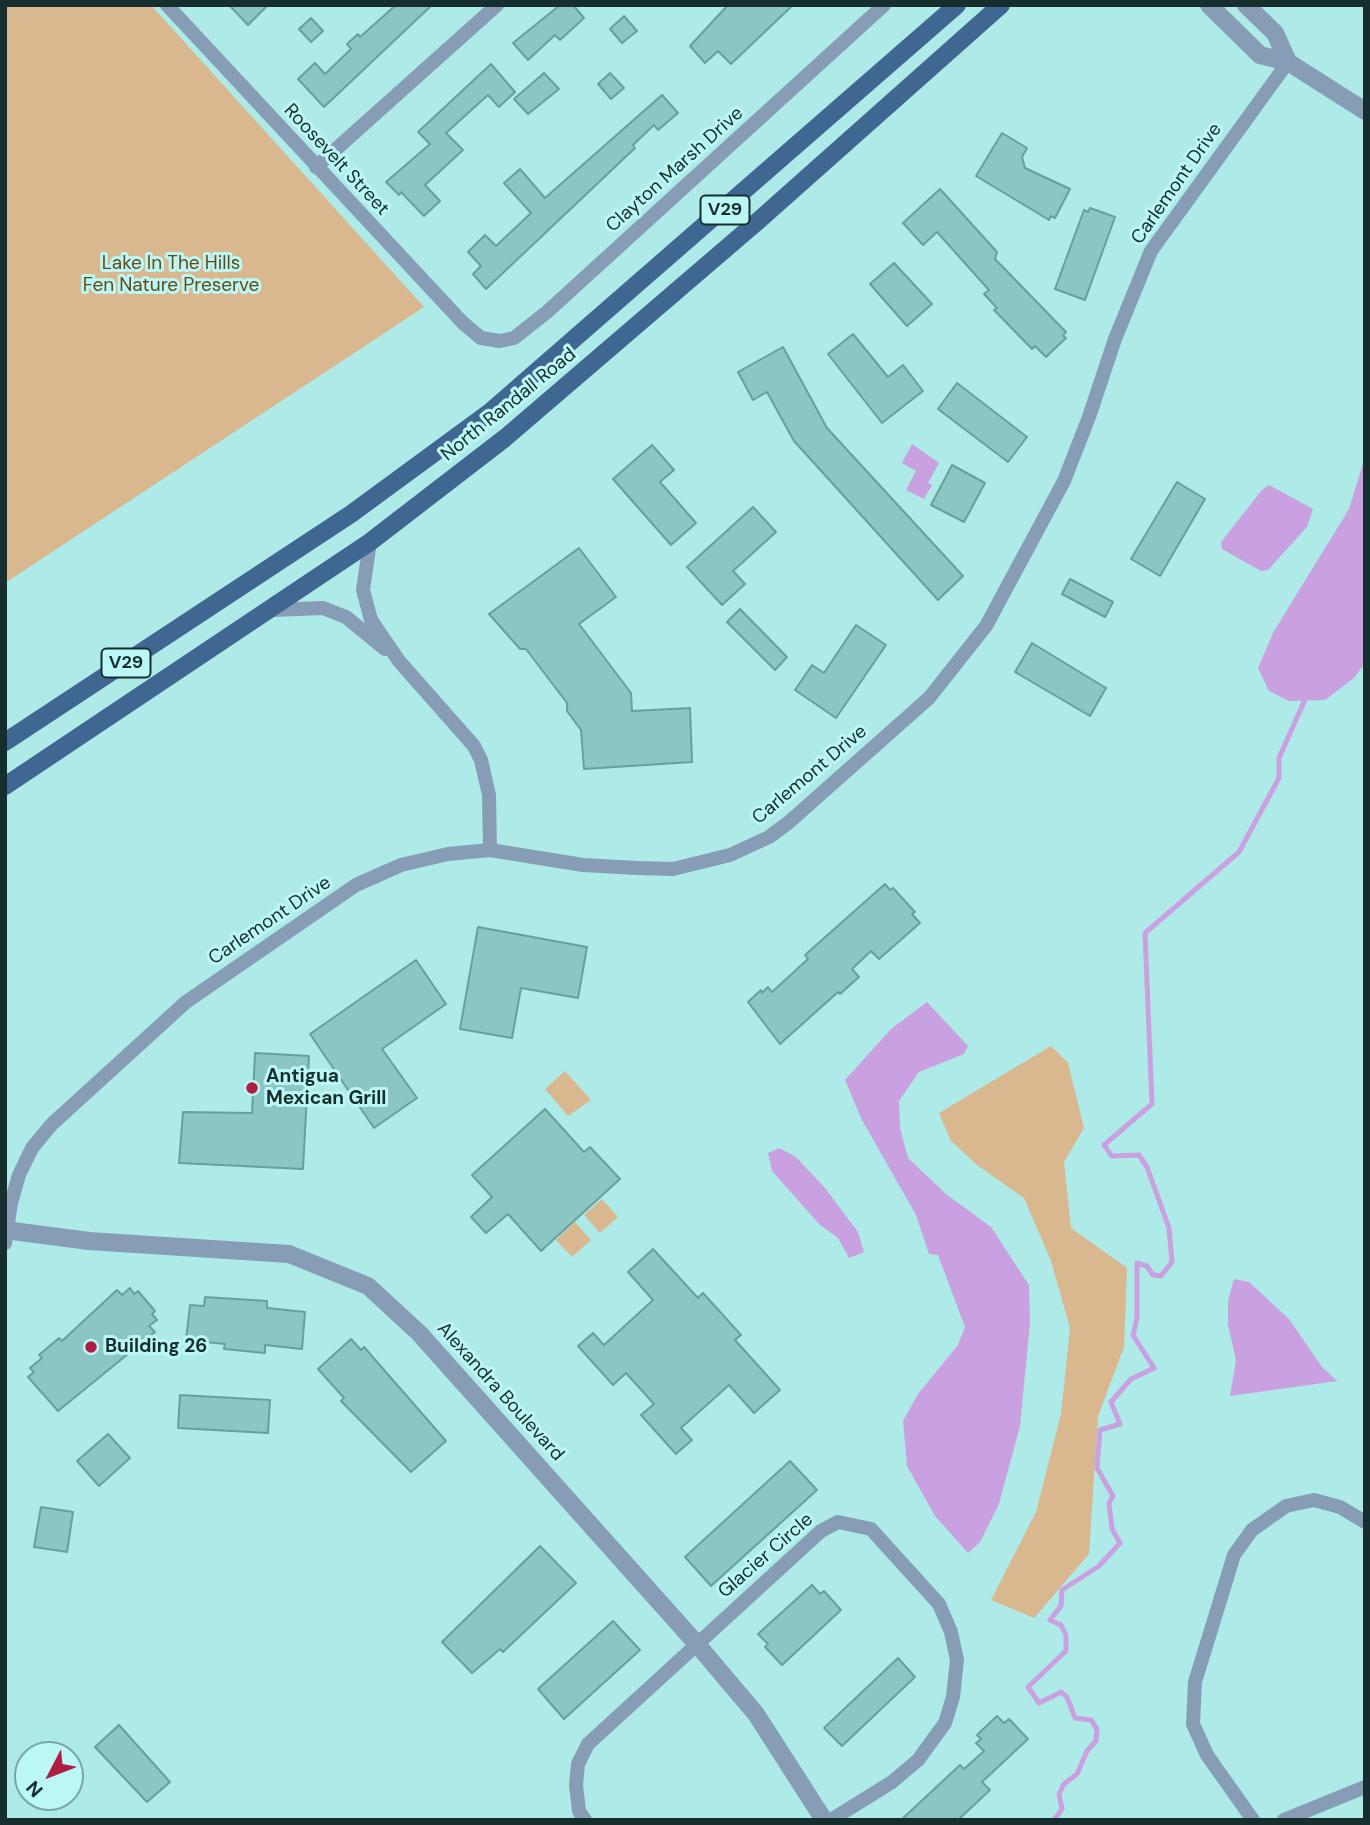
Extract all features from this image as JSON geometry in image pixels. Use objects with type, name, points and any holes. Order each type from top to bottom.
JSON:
[{"type":"main road","name":"North Randall Road","points":[[5,742],[351,514],[490,412],[957,5]]},
{"type":"main road","name":"North Randall Road","points":[[5,786],[370,542],[564,389],[1001,5]]},
{"type":"street","name":"Roosevelt Street","points":[[167,5],[463,324],[481,338]]},
{"type":"street","points":[[316,167],[497,5]]},
{"type":"street","name":"Clayton Marsh Drive","points":[[481,338],[500,341],[514,338],[547,312],[884,5]]},
{"type":"street","points":[[1209,5],[1260,55],[1288,62],[1365,111]]},
{"type":"street","points":[[1246,5],[1275,33],[1288,62]]},
{"type":"street","name":"Carlemont Drive","points":[[6,1235],[19,1175],[32,1148],[52,1124],[186,1002],[356,885],[401,865],[448,853],[490,850],[583,865],[637,869],[674,869],[730,855],[769,837],[788,823],[929,698],[986,626],[1064,481],[1090,417],[1115,339],[1151,251],[1288,62]]},
{"type":"street","points":[[370,542],[365,597],[371,620],[399,661],[474,747],[481,760],[489,794],[490,850]]},
{"type":"street","points":[[266,611],[286,607],[323,608],[346,617],[399,661]]},
{"type":"street","name":"Alexandra Boulevard","points":[[6,1235],[289,1254],[368,1286],[419,1333],[696,1643],[756,1714],[824,1820]]},
{"type":"street","points":[[1253,1820],[1207,1755],[1193,1724],[1195,1682],[1234,1555],[1252,1530],[1286,1506],[1314,1500],[1340,1507],[1365,1522]]},
{"type":"street","name":"Glacier Circle","points":[[696,1643],[821,1531],[838,1522],[856,1523],[871,1529],[939,1604],[951,1632],[957,1660],[953,1697],[945,1723],[918,1760],[892,1783],[831,1820]]},
{"type":"street","points":[[585,1820],[579,1811],[576,1785],[578,1764],[588,1744],[696,1643]]},
{"type":"street","points":[[1284,1820],[1365,1787]]},
{"type":"green space","name":"Lake In The Hills Fen Nature Preserve","points":[[5,5],[151,5],[424,307],[5,583]]},
{"type":"green space","points":[[1051,1046],[1068,1063],[1084,1128],[1064,1162],[1071,1228],[1127,1268],[1124,1347],[1098,1416],[1089,1554],[1034,1618],[991,1600],[1036,1512],[1061,1414],[1070,1328],[1051,1261],[1024,1198],[977,1165],[951,1141],[939,1113]]},
{"type":"green space","points":[[565,1071],[591,1100],[568,1116],[545,1089]]},
{"type":"green space","points":[[602,1199],[618,1217],[600,1233],[584,1215]]},
{"type":"green space","points":[[575,1222],[591,1240],[572,1257],[556,1240]]},
{"type":"shaded area","points":[[912,444],[939,463],[928,483],[932,485],[924,499],[906,490],[916,471],[902,463]]},
{"type":"shaded area","points":[[1365,457],[1365,663],[1354,678],[1325,700],[1289,701],[1269,691],[1258,668],[1274,631],[1349,509]]},
{"type":"shaded area","points":[[1269,485],[1313,509],[1307,527],[1268,570],[1261,571],[1222,549],[1221,542],[1262,490]]},
{"type":"shaded area","points":[[927,1002],[968,1046],[964,1054],[919,1072],[899,1101],[900,1128],[908,1158],[946,1194],[991,1227],[1029,1285],[1030,1323],[1020,1426],[999,1504],[980,1542],[968,1553],[935,1516],[907,1466],[903,1421],[918,1394],[958,1345],[965,1327],[938,1255],[929,1254],[916,1215],[862,1120],[845,1080],[891,1029]]},
{"type":"shaded area","points":[[779,1148],[796,1157],[825,1188],[858,1232],[864,1252],[849,1258],[838,1238],[820,1225],[772,1171],[768,1153]]},
{"type":"shaded area","points":[[1234,1279],[1249,1282],[1289,1319],[1322,1367],[1337,1381],[1230,1396],[1236,1360],[1228,1325],[1228,1301]]},
{"type":"building","points":[[229,5],[268,5],[248,25]]},
{"type":"building","points":[[396,5],[432,5],[324,107],[298,79],[315,63],[325,74],[351,49],[347,44],[358,34],[360,37]]},
{"type":"building","points":[[560,5],[573,5],[584,18],[560,40],[555,35],[528,60],[513,43]]},
{"type":"building","points":[[728,5],[793,5],[731,64],[718,51],[705,63],[690,46]]},
{"type":"building","points":[[624,16],[637,31],[622,43],[610,29]]},
{"type":"building","points":[[311,18],[323,31],[311,42],[299,29]]},
{"type":"building","points":[[491,64],[515,92],[499,107],[488,95],[446,133],[463,150],[425,185],[440,201],[424,216],[401,192],[399,195],[386,182],[430,144],[418,132]]},
{"type":"building","points":[[544,73],[559,89],[528,114],[514,99]]},
{"type":"building","points":[[610,73],[624,88],[611,99],[598,84]]},
{"type":"building","points":[[662,95],[678,113],[658,130],[654,125],[633,145],[635,148],[486,289],[473,274],[481,266],[468,252],[485,235],[496,246],[531,213],[504,183],[520,169],[545,198]]},
{"type":"building","points":[[1002,133],[1027,148],[1022,157],[1025,168],[1070,189],[1055,218],[1051,216],[1049,220],[976,176]]},
{"type":"building","points":[[940,189],[997,252],[995,259],[1066,332],[1063,336],[1066,338],[1046,357],[1035,346],[1032,349],[994,310],[997,308],[984,294],[989,290],[937,232],[923,245],[903,223]]},
{"type":"building","points":[[1090,208],[1115,217],[1085,300],[1055,289],[1084,210],[1088,212]]},
{"type":"building","points":[[894,263],[932,304],[907,326],[870,284]]},
{"type":"building","points":[[853,334],[888,377],[903,365],[923,391],[882,423],[828,354]]},
{"type":"building","points":[[783,347],[827,428],[963,576],[938,600],[794,441],[767,392],[753,400],[738,372]]},
{"type":"building","points":[[957,383],[1027,437],[1008,462],[938,409]]},
{"type":"building","points":[[652,445],[674,470],[660,482],[696,523],[671,545],[613,479]]},
{"type":"building","points":[[952,465],[985,483],[964,522],[931,505]]},
{"type":"building","points":[[1177,482],[1205,499],[1160,576],[1131,559]]},
{"type":"building","points":[[753,507],[776,532],[733,571],[745,584],[722,605],[687,567]]},
{"type":"building","points":[[579,548],[616,597],[579,624],[631,693],[632,711],[690,708],[692,762],[584,769],[581,730],[567,711],[567,703],[526,649],[520,649],[489,614]]},
{"type":"building","points":[[1070,579],[1113,602],[1105,617],[1062,594]]},
{"type":"building","points":[[740,609],[787,657],[775,670],[727,622]]},
{"type":"building","points":[[856,625],[886,645],[836,718],[795,690],[812,665],[824,673]]},
{"type":"building","points":[[1032,643],[1106,688],[1090,716],[1015,672]]},
{"type":"building","points":[[885,884],[890,890],[893,888],[915,912],[912,914],[920,923],[879,959],[871,951],[852,969],[859,977],[840,994],[838,992],[780,1044],[748,1002],[768,987],[772,992],[808,959],[805,955]]},
{"type":"building","points":[[478,927],[587,947],[578,998],[521,988],[512,1038],[460,1029]]},
{"type":"building","points":[[416,960],[446,1004],[382,1049],[417,1098],[374,1128],[310,1034]]},
{"type":"building","points":[[255,1053],[309,1056],[303,1169],[179,1163],[183,1112],[252,1113]]},
{"type":"building","points":[[545,1109],[584,1152],[590,1147],[620,1179],[541,1251],[508,1214],[486,1233],[471,1217],[492,1197],[472,1175]]},
{"type":"building","points":[[653,1249],[698,1298],[703,1293],[741,1335],[735,1340],[780,1390],[754,1413],[729,1385],[681,1428],[692,1440],[676,1454],[641,1415],[654,1404],[626,1373],[613,1385],[578,1346],[593,1333],[604,1345],[653,1300],[628,1272]]},
{"type":"building","name":"Building 26","points":[[130,1288],[134,1294],[138,1291],[155,1311],[152,1314],[157,1320],[149,1326],[155,1332],[58,1411],[28,1377],[34,1372],[30,1368],[42,1358],[39,1355],[59,1338],[62,1341],[117,1290],[122,1295]]},
{"type":"building","points":[[205,1297],[267,1301],[267,1308],[305,1312],[302,1349],[265,1345],[265,1353],[224,1349],[225,1344],[186,1340],[190,1305],[204,1306]]},
{"type":"building","points":[[351,1339],[361,1350],[364,1347],[446,1441],[411,1472],[341,1401],[344,1398],[318,1369]]},
{"type":"building","points":[[180,1395],[270,1400],[268,1433],[178,1428]]},
{"type":"building","points":[[108,1434],[130,1458],[99,1486],[77,1461]]},
{"type":"building","points":[[790,1461],[817,1490],[711,1586],[685,1557]]},
{"type":"building","points":[[41,1507],[73,1512],[67,1552],[34,1547]]},
{"type":"building","points":[[540,1546],[576,1583],[503,1652],[500,1649],[472,1673],[442,1642]]},
{"type":"building","points":[[812,1585],[820,1594],[824,1591],[841,1610],[782,1665],[765,1647],[768,1644],[758,1634]]},
{"type":"building","points":[[613,1621],[640,1650],[564,1719],[538,1689]]},
{"type":"building","points":[[898,1658],[915,1677],[842,1746],[824,1728]]},
{"type":"building","points":[[997,1716],[1004,1723],[1009,1719],[1028,1739],[982,1782],[990,1790],[958,1820],[901,1820],[960,1765],[964,1769],[984,1751],[976,1743],[981,1739],[977,1735]]},
{"type":"building","points":[[119,1725],[170,1782],[147,1802],[95,1747]]},
{"type":"waterway","points":[[1054,1820],[1062,1809],[1059,1794],[1064,1784],[1077,1774],[1087,1751],[1096,1741],[1097,1729],[1091,1720],[1075,1718],[1067,1697],[1061,1692],[1039,1703],[1028,1687],[1066,1651],[1066,1635],[1061,1625],[1050,1620],[1061,1606],[1062,1590],[1099,1566],[1120,1543],[1112,1529],[1109,1503],[1113,1496],[1097,1468],[1100,1430],[1120,1424],[1111,1402],[1131,1379],[1154,1368],[1133,1335],[1137,1319],[1137,1263],[1147,1266],[1153,1275],[1161,1276],[1172,1262],[1169,1228],[1147,1167],[1139,1155],[1112,1156],[1104,1145],[1152,1104],[1145,933],[1239,852],[1279,778],[1279,758],[1307,695]]},
{"type":"place","name":"Antigua Mexican Grill","points":[[252,1088]]},
{"type":"place","name":"Building 26","points":[[91,1347]]}]
